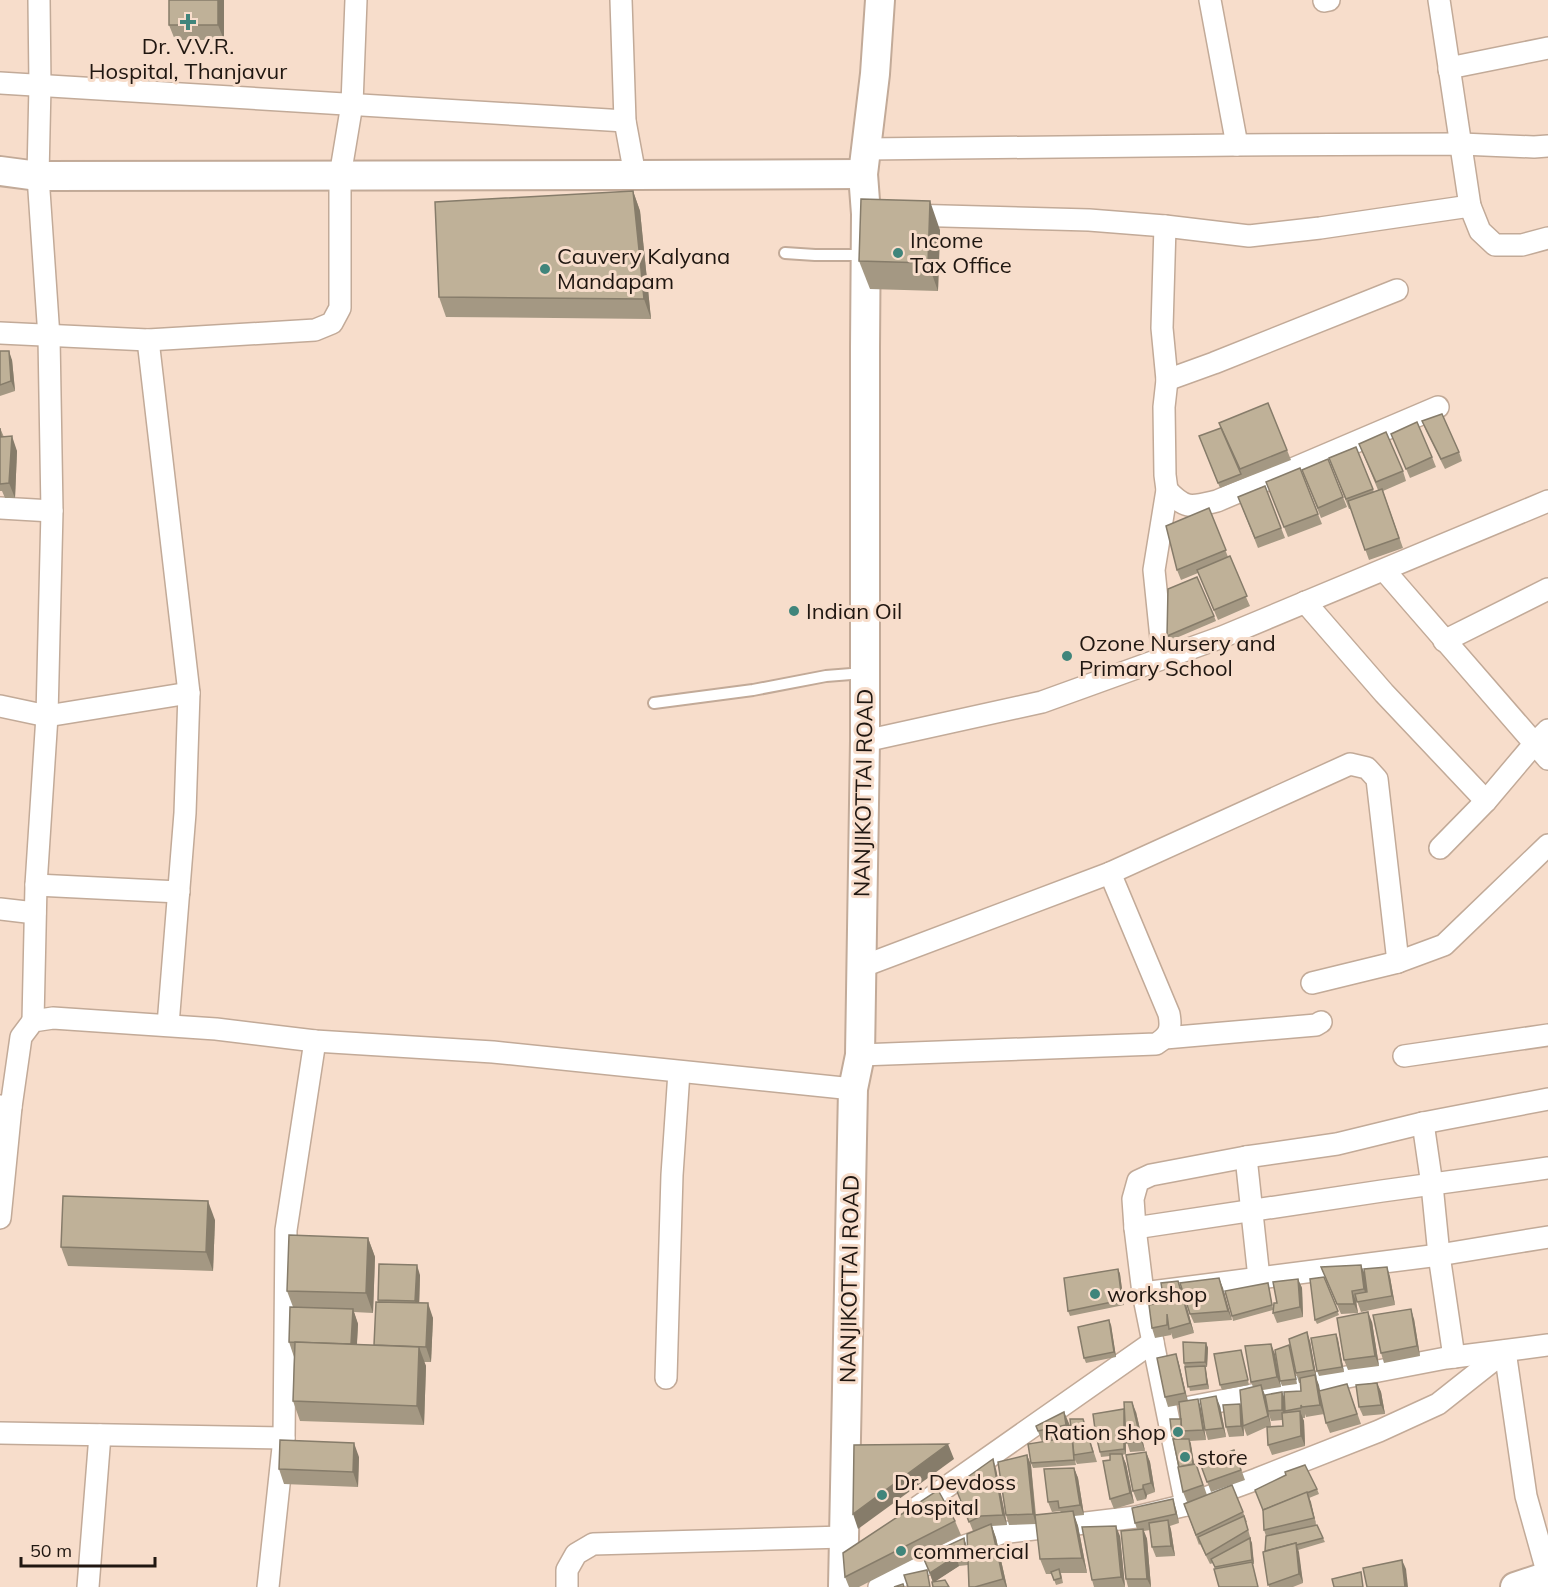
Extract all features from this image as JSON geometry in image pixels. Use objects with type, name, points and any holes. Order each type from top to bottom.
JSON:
[{"type":"main road","name":"NANJIKOTTAI ROAD","points":[[843,1587],[850,1547],[853,1089],[860,1055],[865,741],[865,161],[875,74],[880,0]]},
{"type":"main road","points":[[0,171],[38,176],[635,175],[865,161]]},
{"type":"main road","points":[[1515,1587],[1548,1576]]},
{"type":"street","points":[[0,1218],[5,1107],[21,1037],[33,1021],[36,885],[47,716],[52,511],[49,337],[38,176],[39,0]]},
{"type":"street","points":[[0,333],[148,340],[315,330],[332,323],[340,308],[340,176],[352,104],[356,0]]},
{"type":"street","points":[[621,0],[625,121],[635,175]]},
{"type":"street","points":[[1210,0],[1237,145]]},
{"type":"street","points":[[1438,0],[1470,206],[1480,231],[1495,245],[1522,245],[1548,238]]},
{"type":"street","points":[[1449,69],[1548,48]]},
{"type":"street","points":[[0,84],[625,121]]},
{"type":"street","points":[[865,161],[1237,145],[1548,146]]},
{"type":"street","points":[[866,214],[1089,220],[1249,236],[1470,206]]},
{"type":"street","points":[[1163,658],[1154,570],[1167,490],[1164,407],[1167,380],[1162,328],[1165,226]]},
{"type":"street","points":[[1167,380],[1397,290]]},
{"type":"street","points":[[148,340],[189,693],[185,813],[168,1025]]},
{"type":"street","points":[[1167,490],[1179,503],[1196,506],[1217,501],[1438,407]]},
{"type":"street","points":[[865,741],[1042,702],[1222,637],[1548,501]]},
{"type":"street","points":[[0,508],[52,511]]},
{"type":"street","points":[[1383,570],[1444,641],[1541,736],[1548,759]]},
{"type":"street","points":[[1444,641],[1548,590]]},
{"type":"street","points":[[1305,602],[1384,693],[1486,801]]},
{"type":"street","points":[[0,706],[47,716],[189,693]]},
{"type":"street","points":[[1440,848],[1486,801],[1541,736]]},
{"type":"street","points":[[861,967],[1110,873],[1350,764],[1367,768],[1377,779],[1398,962]]},
{"type":"street","points":[[1312,983],[1398,962],[1444,945],[1548,845]]},
{"type":"street","points":[[1110,873],[1169,1014],[1171,1026],[1165,1038]]},
{"type":"street","points":[[36,885],[179,892]]},
{"type":"street","points":[[0,909],[35,913]]},
{"type":"street","points":[[33,1021],[53,1018],[168,1025],[315,1041],[492,1052],[853,1089]]},
{"type":"street","points":[[860,1055],[1156,1044],[1165,1038],[1316,1025],[1321,1022]]},
{"type":"street","points":[[1404,1056],[1548,1035]]},
{"type":"street","points":[[268,1587],[284,1438],[286,1230],[315,1041]]},
{"type":"street","points":[[666,1378],[672,1175],[679,1072]]},
{"type":"street","points":[[1186,1505],[1143,1293],[1133,1199],[1138,1181],[1151,1175],[1246,1157],[1337,1144],[1423,1123],[1548,1099]]},
{"type":"street","points":[[1423,1123],[1454,1357]]},
{"type":"street","points":[[1246,1157],[1259,1278]]},
{"type":"street","points":[[1135,1228],[1548,1168]]},
{"type":"street","points":[[1143,1293],[1439,1255],[1548,1237]]},
{"type":"street","points":[[902,1518],[1153,1341]]},
{"type":"street","points":[[1166,1412],[1454,1357],[1548,1345]]},
{"type":"street","points":[[879,1587],[962,1547],[1001,1533],[1136,1517],[1186,1505],[1379,1431],[1438,1404],[1505,1351]]},
{"type":"street","points":[[1505,1351],[1526,1496],[1548,1576]]},
{"type":"street","points":[[0,1433],[284,1438]]},
{"type":"street","points":[[88,1587],[100,1435]]},
{"type":"street","points":[[567,1587],[567,1570],[576,1554],[593,1544],[850,1547]]},
{"type":"lane","points":[[785,253],[866,255]]},
{"type":"lane","points":[[654,703],[753,690],[826,676],[865,673]]},
{"type":"building","points":[[169,0],[218,0],[218,25],[169,25]]},
{"type":"building","name":"Cauvery Kalyana Mandapam","points":[[633,191],[644,299],[439,297],[435,202]]},
{"type":"building","points":[[861,199],[930,201],[928,263],[859,261]]},
{"type":"building","points":[[0,351],[9,351],[11,381],[0,385]]},
{"type":"building","points":[[1268,403],[1287,450],[1240,469],[1219,423]]},
{"type":"building","points":[[1442,414],[1459,452],[1441,459],[1422,421]]},
{"type":"building","points":[[1417,422],[1432,457],[1406,469],[1391,434]]},
{"type":"building","points":[[0,428],[1,437],[12,436],[9,483],[0,484]]},
{"type":"building","points":[[1221,428],[1241,474],[1218,483],[1199,436]]},
{"type":"building","points":[[1386,432],[1403,471],[1376,482],[1359,444]]},
{"type":"building","points":[[1356,447],[1373,489],[1346,499],[1329,458]]},
{"type":"building","points":[[1328,459],[1343,497],[1318,508],[1302,470]]},
{"type":"building","points":[[1300,468],[1318,514],[1284,527],[1266,482]]},
{"type":"building","points":[[1265,486],[1281,528],[1255,538],[1238,497]]},
{"type":"building","points":[[1382,489],[1399,538],[1365,550],[1348,501]]},
{"type":"building","points":[[1209,508],[1226,550],[1177,570],[1166,526]]},
{"type":"building","points":[[1230,556],[1247,596],[1214,610],[1197,570]]},
{"type":"building","points":[[1197,577],[1214,616],[1167,636],[1168,589]]},
{"type":"building","points":[[63,1196],[208,1201],[206,1252],[61,1247]]},
{"type":"building","points":[[289,1235],[368,1238],[366,1293],[287,1291]]},
{"type":"building","points":[[379,1264],[417,1265],[415,1301],[378,1300]]},
{"type":"building","points":[[1361,1265],[1364,1289],[1352,1291],[1354,1304],[1337,1304],[1321,1267]]},
{"type":"building","points":[[1387,1267],[1392,1296],[1357,1302],[1355,1294],[1367,1292],[1364,1269]]},
{"type":"building","name":"workshop","points":[[1118,1269],[1122,1300],[1068,1311],[1064,1278]]},
{"type":"building","points":[[1324,1277],[1338,1311],[1315,1320],[1310,1279]]},
{"type":"building","points":[[1219,1278],[1228,1311],[1190,1314],[1180,1283]]},
{"type":"building","points":[[1298,1279],[1300,1307],[1273,1313],[1274,1303],[1277,1303],[1273,1282]]},
{"type":"building","points":[[1178,1281],[1190,1323],[1169,1329],[1167,1314],[1167,1325],[1152,1328],[1149,1305],[1164,1302],[1161,1283]]},
{"type":"building","points":[[1268,1283],[1272,1305],[1232,1316],[1225,1291]]},
{"type":"building","points":[[376,1302],[428,1303],[426,1347],[374,1345]]},
{"type":"building","points":[[290,1307],[353,1309],[351,1344],[289,1342]]},
{"type":"building","points":[[1411,1309],[1417,1346],[1381,1353],[1373,1315]]},
{"type":"building","points":[[1368,1312],[1375,1356],[1344,1360],[1337,1318]]},
{"type":"building","name":"workshop","points":[[1109,1320],[1114,1352],[1084,1358],[1078,1327]]},
{"type":"building","points":[[1307,1332],[1314,1370],[1296,1373],[1289,1339]]},
{"type":"building","points":[[1336,1334],[1342,1367],[1317,1371],[1311,1338]]},
{"type":"building","points":[[295,1342],[419,1347],[417,1406],[293,1401]]},
{"type":"building","points":[[1183,1342],[1206,1343],[1205,1362],[1184,1363]]},
{"type":"building","points":[[1271,1344],[1277,1377],[1251,1382],[1245,1346]]},
{"type":"building","points":[[1289,1345],[1296,1379],[1280,1381],[1275,1350]]},
{"type":"building","points":[[1241,1350],[1248,1380],[1220,1385],[1214,1354]]},
{"type":"building","points":[[1176,1354],[1185,1393],[1165,1397],[1157,1358]]},
{"type":"building","points":[[1205,1366],[1207,1384],[1188,1387],[1185,1367]]},
{"type":"building","points":[[1315,1375],[1320,1405],[1302,1407],[1301,1405],[1301,1408],[1285,1411],[1284,1392],[1301,1391],[1300,1378]]},
{"type":"building","points":[[1377,1383],[1381,1405],[1359,1407],[1356,1385]]},
{"type":"building","points":[[1347,1384],[1357,1414],[1326,1423],[1319,1391]]},
{"type":"building","points":[[1261,1385],[1268,1416],[1243,1426],[1240,1390]]},
{"type":"building","points":[[1282,1392],[1282,1410],[1268,1411],[1265,1395]]},
{"type":"building","points":[[1216,1396],[1223,1428],[1205,1430],[1200,1399]]},
{"type":"building","points":[[1198,1399],[1203,1430],[1182,1431],[1179,1402]]},
{"type":"building","points":[[1124,1402],[1132,1402],[1141,1441],[1126,1443]]},
{"type":"building","points":[[1240,1404],[1241,1426],[1226,1427],[1223,1405]]},
{"type":"building","points":[[1124,1409],[1124,1449],[1100,1452],[1096,1435],[1102,1435],[1101,1429],[1095,1429],[1093,1414]]},
{"type":"building","points":[[1300,1411],[1301,1436],[1268,1445],[1267,1427],[1283,1426],[1282,1413]]},
{"type":"building","points":[[1064,1412],[1066,1425],[1038,1431],[1036,1426]]},
{"type":"building","points":[[1070,1419],[1083,1419],[1093,1452],[1074,1455]]},
{"type":"building","points":[[1170,1419],[1181,1419],[1181,1435],[1172,1436]]},
{"type":"building","points":[[1072,1437],[1074,1460],[1031,1463],[1028,1444]]},
{"type":"building","name":"store","points":[[1173,1439],[1189,1439],[1193,1464],[1179,1467]]},
{"type":"building","points":[[280,1440],[354,1443],[353,1472],[279,1469]]},
{"type":"building","points":[[948,1444],[853,1514],[854,1445]]},
{"type":"building","points":[[1234,1450],[1241,1470],[1207,1482],[1200,1463]]},
{"type":"building","points":[[1146,1452],[1151,1483],[1143,1485],[1143,1489],[1133,1491],[1126,1455]]},
{"type":"building","points":[[1110,1454],[1122,1454],[1130,1493],[1110,1499],[1103,1461],[1110,1460]]},
{"type":"building","points":[[1027,1455],[1033,1514],[1006,1515],[998,1462]]},
{"type":"building","points":[[993,1459],[1003,1515],[981,1516],[969,1522],[955,1486]]},
{"type":"building","points":[[1196,1464],[1203,1485],[1183,1492],[1178,1467]]},
{"type":"building","points":[[1305,1465],[1317,1489],[1263,1510],[1255,1490],[1286,1475],[1285,1472]]},
{"type":"building","points":[[1074,1468],[1080,1505],[1059,1508],[1058,1501],[1048,1502],[1044,1469]]},
{"type":"building","points":[[1232,1485],[1243,1512],[1196,1535],[1184,1504]]},
{"type":"building","points":[[938,1490],[955,1521],[845,1577],[843,1553]]},
{"type":"building","points":[[1307,1492],[1314,1518],[1264,1530],[1263,1510]]},
{"type":"building","points":[[1173,1499],[1176,1514],[1135,1523],[1132,1508]]},
{"type":"building","points":[[1073,1511],[1082,1558],[1040,1559],[1035,1515]]},
{"type":"building","points":[[1244,1516],[1248,1530],[1206,1555],[1198,1537]]},
{"type":"building","points":[[1168,1520],[1171,1546],[1152,1547],[1149,1523]]},
{"type":"building","points":[[991,1524],[1003,1579],[969,1587],[967,1534]]},
{"type":"building","points":[[1317,1525],[1323,1538],[1265,1551],[1266,1536]]},
{"type":"building","points":[[1116,1526],[1121,1577],[1092,1580],[1082,1527]]},
{"type":"building","points":[[1143,1529],[1147,1579],[1126,1579],[1121,1531]]},
{"type":"building","points":[[964,1538],[966,1555],[956,1556],[930,1573],[923,1557]]},
{"type":"building","points":[[1250,1538],[1252,1560],[1215,1567],[1211,1559]]},
{"type":"building","points":[[1296,1543],[1299,1574],[1268,1585],[1263,1552]]},
{"type":"building","points":[[1402,1560],[1405,1587],[1367,1587],[1363,1568]]},
{"type":"building","points":[[1252,1562],[1258,1587],[1219,1587],[1214,1569]]},
{"type":"building","points":[[1059,1569],[1061,1578],[1054,1580],[1051,1572]]},
{"type":"building","points":[[927,1570],[930,1587],[908,1587],[904,1575]]},
{"type":"building","points":[[1361,1572],[1363,1587],[1334,1587],[1332,1579]]},
{"type":"building","points":[[945,1580],[949,1587],[933,1587],[932,1582]]},
{"type":"place","name":"Dr. V.V.R. Hospital, Thanjavur","points":[[188,22]]},
{"type":"place","name":"Income Tax Office","points":[[898,253]]},
{"type":"place","name":"Cauvery Kalyana Mandapam","points":[[545,269]]},
{"type":"place","name":"Indian Oil","points":[[794,611]]},
{"type":"place","name":"Ozone Nursery and Primary School","points":[[1067,656]]},
{"type":"place","name":"workshop","points":[[1095,1294]]},
{"type":"place","name":"Ration shop","points":[[1178,1432]]},
{"type":"place","name":"store","points":[[1185,1457]]},
{"type":"place","name":"Dr. Devdoss Hospital","points":[[882,1495]]},
{"type":"place","name":"commercial","points":[[901,1551]]}]
